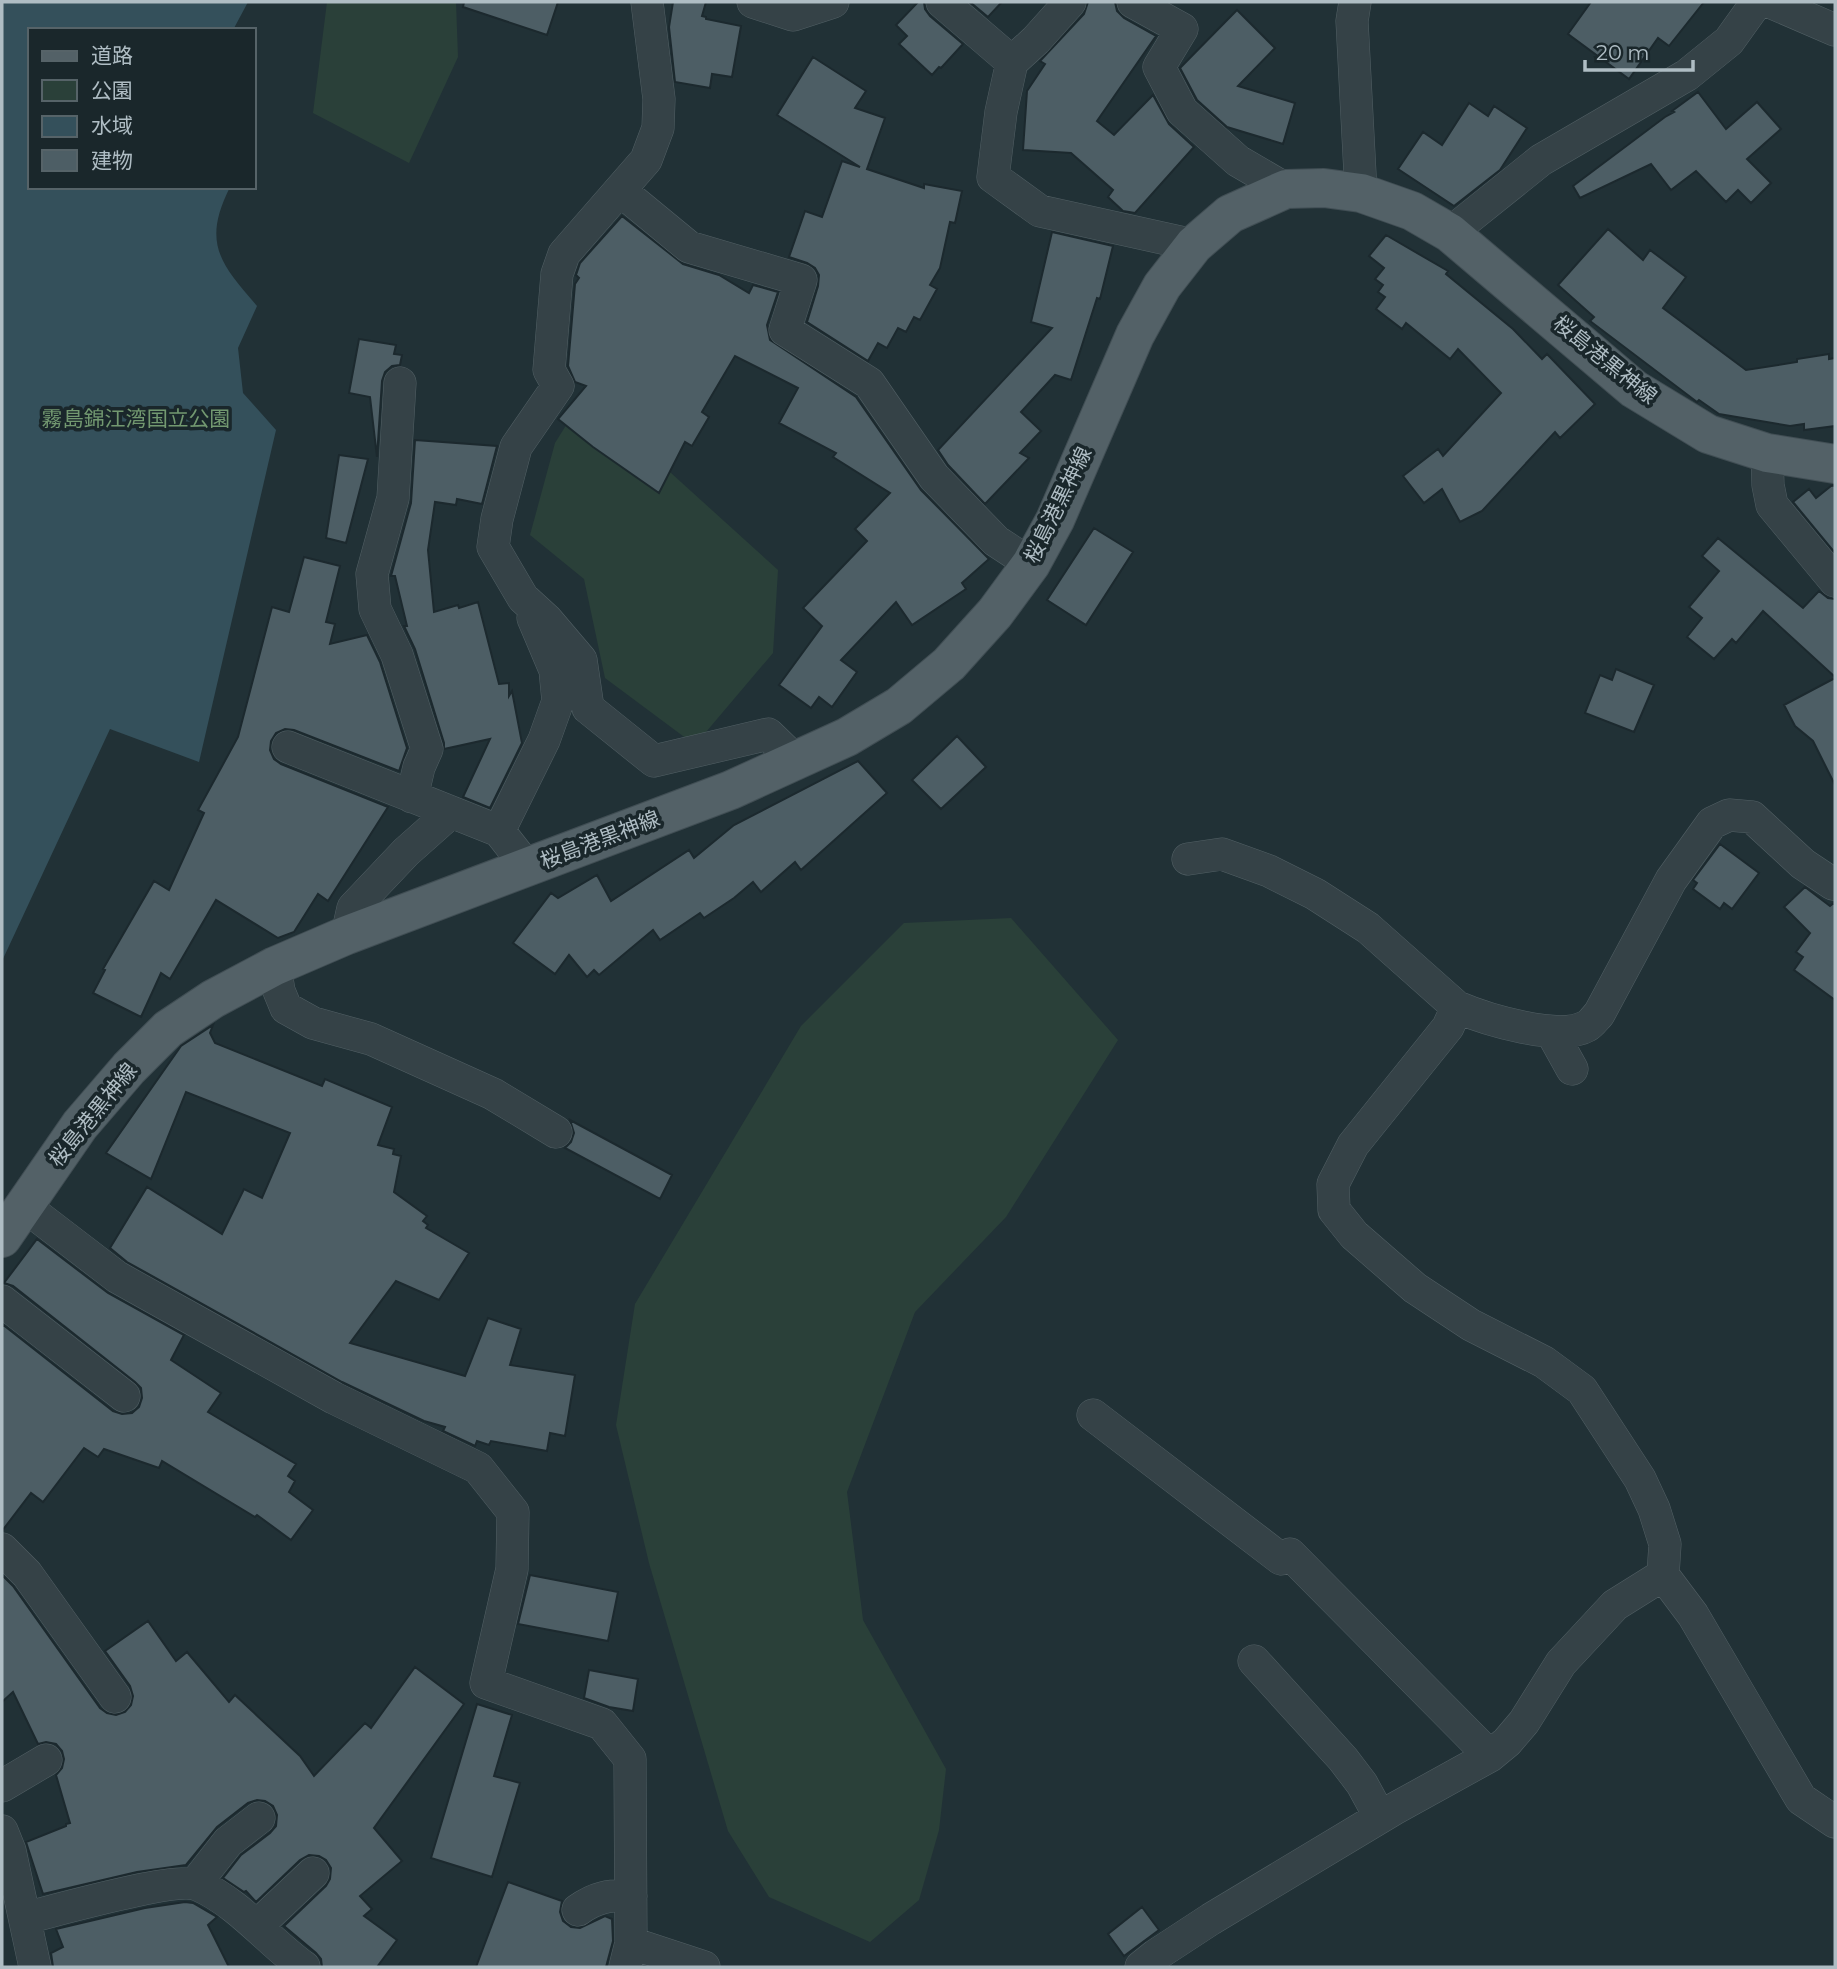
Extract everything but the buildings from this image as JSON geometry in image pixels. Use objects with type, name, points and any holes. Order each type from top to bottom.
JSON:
[{"type":"main road","name":"桜島港黒神線","points":[[2,1238],[80,1125],[130,1068],[168,1029],[213,999],[275,966],[347,935],[731,790],[846,737],[899,706],[939,673],[995,613],[1031,564],[1064,500],[1135,335],[1162,286],[1194,245],[1230,214],[1286,189],[1324,188],[1361,194],[1412,211],[1450,233],[1634,389],[1708,434],[1767,453],[1835,464]]},
{"type":"street","points":[[647,2],[659,99],[658,128],[646,160],[564,254],[557,274],[549,370],[558,386],[516,447],[497,519],[493,547],[547,620],[581,660],[588,708],[654,761],[768,734],[796,761]]},
{"type":"street","points":[[753,2],[793,15],[833,2]]},
{"type":"street","points":[[942,2],[1012,62]]},
{"type":"street","points":[[1070,2],[1012,62],[993,177],[1040,211],[1194,245]]},
{"type":"street","points":[[1133,2],[1182,29],[1159,67],[1181,111],[1238,161],[1286,189]]},
{"type":"street","points":[[1355,2],[1352,21],[1361,194]]},
{"type":"street","points":[[1450,233],[1541,160],[1687,75],[1729,41],[1757,2]]},
{"type":"street","points":[[1770,2],[1835,30]]},
{"type":"street","points":[[621,191],[689,247],[801,280],[785,330],[869,383],[934,477],[996,541],[1031,564]]},
{"type":"street","points":[[400,383],[393,498],[372,574],[375,609],[397,655],[427,750],[419,767],[412,797]]},
{"type":"street","points":[[1767,453],[1772,505],[1835,581]]},
{"type":"street","points":[[499,831],[544,740],[558,701],[555,670],[529,594]]},
{"type":"street","points":[[288,747],[499,831],[528,868]]},
{"type":"street","points":[[347,935],[353,908],[406,852],[451,812]]},
{"type":"street","points":[[1188,859],[1222,854],[1269,871],[1315,894],[1368,928],[1457,1007],[1479,1017],[1552,1033],[1587,1026],[1599,1014],[1671,880],[1712,823],[1729,815],[1752,817],[1803,864],[1835,883]]},
{"type":"street","points":[[275,966],[279,991],[286,1008],[313,1023],[371,1039],[493,1094],[556,1132]]},
{"type":"street","points":[[1457,1007],[1448,1027],[1353,1145],[1333,1184],[1334,1210],[1354,1235],[1415,1287],[1471,1325],[1544,1362],[1582,1390],[1640,1479],[1654,1509],[1665,1544],[1662,1575],[1693,1615],[1801,1799],[1835,1822]]},
{"type":"street","points":[[1552,1033],[1572,1069]]},
{"type":"street","points":[[23,1205],[117,1277],[334,1398],[478,1468],[513,1512],[512,1569],[486,1683],[601,1724],[629,1759],[631,1896],[628,1955],[704,1967]]},
{"type":"street","points":[[2,1301],[124,1396]]},
{"type":"street","points":[[1093,1415],[1281,1559],[1290,1554],[1490,1756]]},
{"type":"street","points":[[2,1549],[27,1574],[114,1697]]},
{"type":"street","points":[[1141,1967],[1211,1919],[1380,1817],[1490,1756],[1507,1742],[1524,1722],[1561,1663],[1615,1605],[1662,1575]]},
{"type":"street","points":[[1254,1661],[1343,1759],[1362,1784],[1380,1817]]},
{"type":"street","points":[[2,1786],[46,1760]]},
{"type":"street","points":[[195,1884],[228,1842],[259,1818]]},
{"type":"street","points":[[2,1831],[10,1851],[35,1967]]},
{"type":"street","points":[[257,1926],[313,1873]]},
{"type":"street","points":[[25,1918],[156,1886],[195,1884],[225,1901],[303,1967]]},
{"type":"street","points":[[578,1910],[592,1900],[607,1895],[631,1896]]},
{"type":"green space","points":[[327,2],[456,2],[458,57],[409,163],[313,113]]},
{"type":"green space","points":[[585,395],[778,570],[773,653],[695,745],[605,678],[584,579],[530,535],[555,443]]},
{"type":"green space","points":[[1011,918],[1118,1040],[1006,1217],[915,1312],[847,1492],[863,1620],[946,1769],[939,1830],[919,1900],[870,1942],[769,1897],[728,1831],[649,1563],[616,1425],[635,1304],[801,1026],[904,923]]},
{"type":"water","name":"霧島錦江湾国立公園","points":[[2,2],[248,2],[234,28],[28,28],[28,189],[229,189],[217,223],[219,251],[233,277],[257,306],[238,348],[243,393],[276,430],[199,762],[110,729],[2,961]]}]
